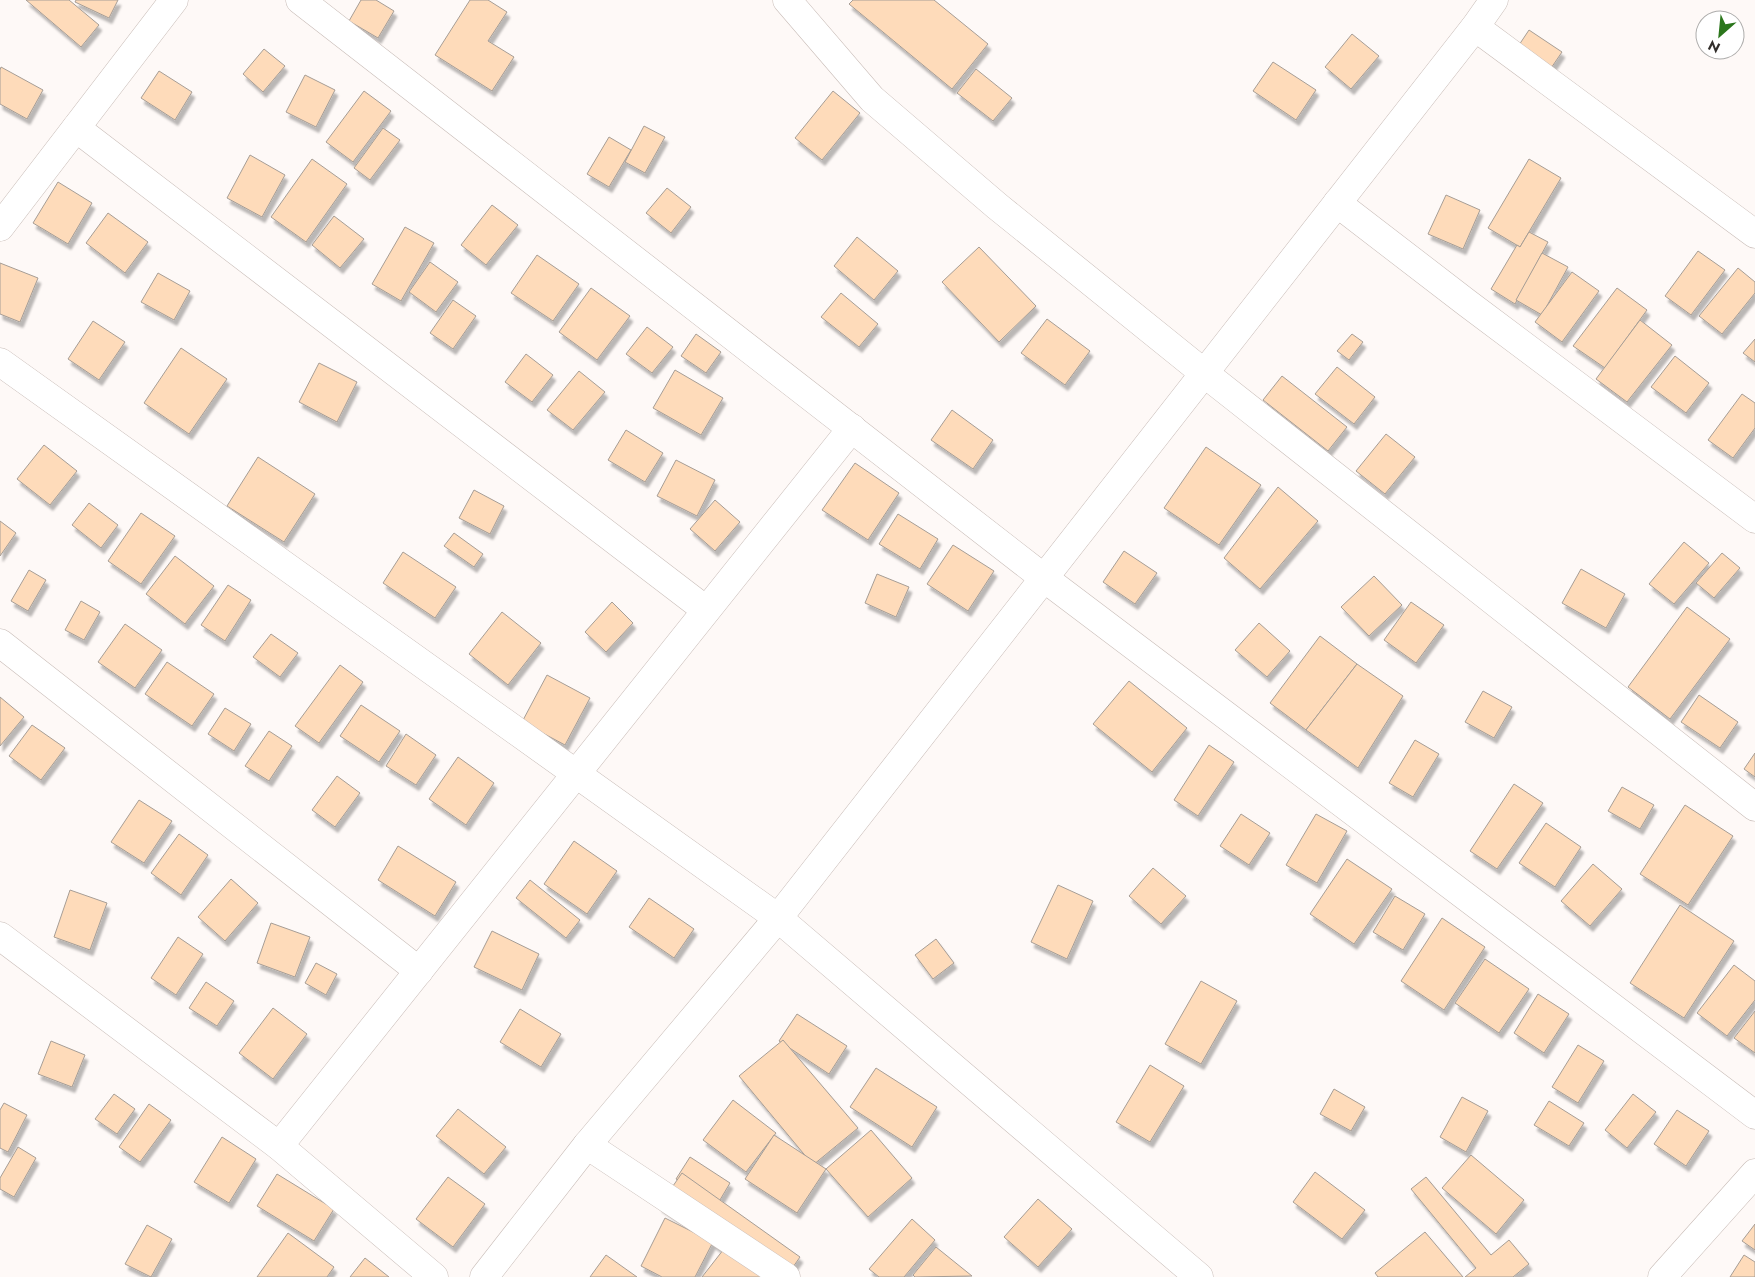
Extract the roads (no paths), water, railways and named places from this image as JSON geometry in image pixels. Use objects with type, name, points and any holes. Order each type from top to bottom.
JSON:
[{"type":"street","points":[[0,227],[174,0]]},
{"type":"street","points":[[300,0],[1044,578],[1755,1115]]},
{"type":"street","points":[[788,0],[872,99],[997,206],[1204,373],[1755,807]]},
{"type":"street","points":[[484,1277],[587,1145],[778,918],[1475,27],[1494,0]]},
{"type":"street","points":[[1475,27],[1755,234]]},
{"type":"street","points":[[76,128],[706,610]]},
{"type":"street","points":[[1337,203],[1755,519]]},
{"type":"street","points":[[0,362],[778,918],[1199,1277]]},
{"type":"street","points":[[279,1146],[852,428]]},
{"type":"street","points":[[0,644],[419,971]]},
{"type":"street","points":[[0,936],[279,1146],[434,1277]]},
{"type":"street","points":[[587,1145],[786,1277]]},
{"type":"street","points":[[1662,1277],[1755,1172]]}]
